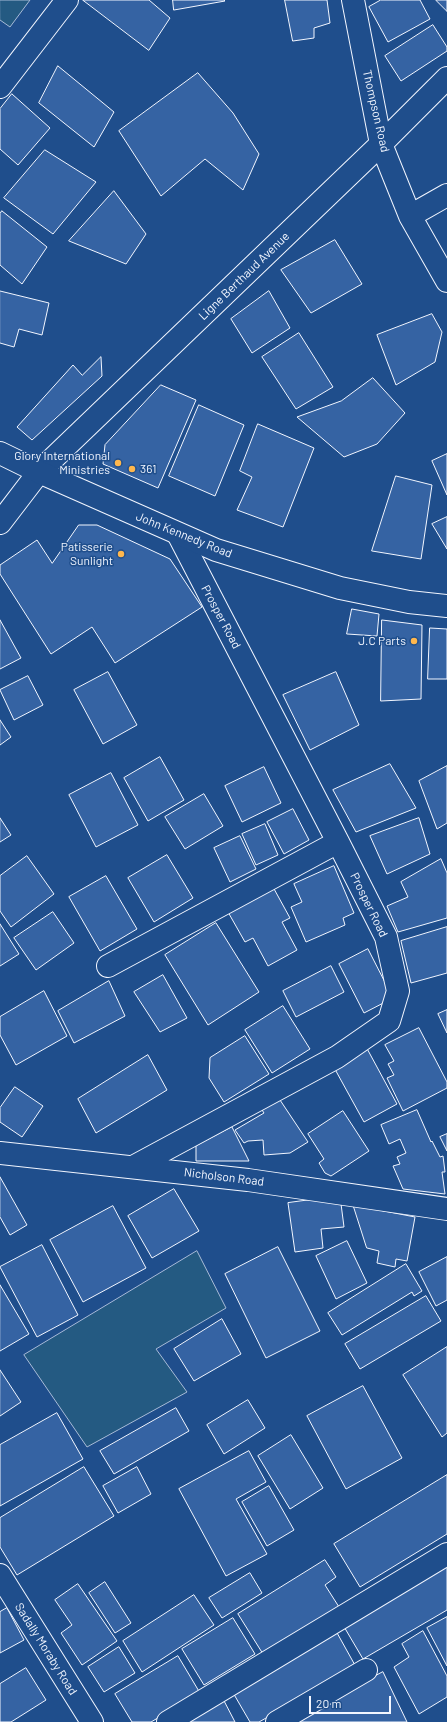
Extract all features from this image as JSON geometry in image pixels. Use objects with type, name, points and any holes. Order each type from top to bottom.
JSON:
[{"type":"street","points":[[0,87],[67,0]]},
{"type":"street","name":"Thompson Road","points":[[353,0],[381,144],[410,216],[447,281]]},
{"type":"street","name":"Ligne Berthaud Avenue","points":[[0,523],[39,472],[381,144],[447,78]]},
{"type":"street","points":[[410,216],[447,195]]},
{"type":"street","name":"John Kennedy Road","points":[[0,453],[39,472],[216,550],[340,588],[409,602],[447,606]]},
{"type":"street","name":"Prosper Road","points":[[133,1167],[337,1057],[389,1020],[398,992],[386,937],[178,534]]},
{"type":"street","points":[[108,966],[338,842]]},
{"type":"street","name":"Nicholson Road","points":[[0,1153],[248,1180],[447,1209]]},
{"type":"street","points":[[168,1722],[447,1554]]},
{"type":"street","name":"Sadally Moraby Road","points":[[0,1575],[92,1722]]},
{"type":"street","points":[[278,1722],[366,1670]]},
{"type":"shaded area","points":[[0,0],[30,0],[10,27],[0,20]]},
{"type":"shaded area","points":[[197,1251],[226,1308],[156,1349],[187,1392],[87,1447],[24,1355]]},
{"type":"building","points":[[83,0],[149,0],[170,18],[149,50]]},
{"type":"building","points":[[173,0],[224,0],[225,1],[174,10]]},
{"type":"building","points":[[285,0],[327,0],[330,23],[314,28],[314,38],[293,41]]},
{"type":"building","points":[[381,0],[420,0],[430,19],[388,42],[369,7]]},
{"type":"building","points":[[436,0],[447,0],[447,11]]},
{"type":"building","points":[[433,25],[447,47],[447,51],[401,81],[385,56]]},
{"type":"building","points":[[58,66],[114,112],[94,147],[39,103]]},
{"type":"building","points":[[198,73],[233,113],[259,154],[243,190],[205,159],[161,196],[119,131]]},
{"type":"building","points":[[12,94],[50,128],[18,165],[0,149],[0,109]]},
{"type":"building","points":[[45,150],[96,182],[53,234],[4,198]]},
{"type":"building","points":[[114,191],[146,234],[126,264],[69,241]]},
{"type":"building","points":[[2,211],[47,247],[22,284],[0,265],[0,214]]},
{"type":"building","points":[[335,240],[362,284],[311,313],[281,270]]},
{"type":"building","points":[[0,291],[49,303],[42,335],[19,329],[14,347],[0,343]]},
{"type":"building","points":[[269,291],[290,328],[252,353],[231,319]]},
{"type":"building","points":[[432,314],[442,332],[435,362],[396,385],[377,335]]},
{"type":"building","points":[[299,333],[333,387],[296,409],[262,357]]},
{"type":"building","points":[[101,357],[102,376],[32,440],[17,427],[73,365],[82,375]]},
{"type":"building","points":[[373,378],[405,413],[377,444],[344,457],[297,417],[341,401]]},
{"type":"building","points":[[161,385],[196,400],[158,488],[103,464],[105,445]]},
{"type":"building","points":[[199,405],[244,425],[215,496],[169,476]]},
{"type":"building","points":[[258,424],[314,448],[283,527],[237,510],[252,477],[240,471]]},
{"type":"building","points":[[447,454],[447,495],[432,461]]},
{"type":"building","points":[[396,476],[432,485],[421,559],[372,551]]},
{"type":"building","points":[[447,517],[447,549],[432,524]]},
{"type":"building","points":[[79,525],[97,525],[170,559],[202,607],[115,663],[92,627],[51,654],[0,574],[0,565],[37,540],[52,563]]},
{"type":"building","points":[[352,609],[379,614],[377,636],[347,634]]},
{"type":"building","points":[[0,620],[21,658],[0,669]]},
{"type":"building","points":[[382,620],[422,625],[421,699],[381,701]]},
{"type":"building","points":[[430,628],[447,629],[447,679],[428,679]]},
{"type":"building","points":[[108,672],[137,725],[103,744],[74,690]]},
{"type":"building","points":[[336,672],[359,725],[310,750],[283,695]]},
{"type":"building","points":[[28,676],[43,705],[14,720],[0,690]]},
{"type":"building","points":[[0,720],[11,737],[0,745]]},
{"type":"building","points":[[160,757],[184,800],[148,821],[124,778]]},
{"type":"building","points":[[390,764],[416,808],[356,832],[333,790]]},
{"type":"building","points":[[447,766],[447,823],[437,829],[419,781]]},
{"type":"building","points":[[264,767],[281,803],[242,822],[225,786]]},
{"type":"building","points":[[111,773],[138,825],[96,847],[69,795]]},
{"type":"building","points":[[204,794],[223,826],[185,849],[165,817]]},
{"type":"building","points":[[293,809],[309,840],[284,854],[267,822]]},
{"type":"building","points":[[0,818],[11,835],[0,842]]},
{"type":"building","points":[[419,818],[430,854],[387,874],[370,836]]},
{"type":"building","points":[[265,824],[278,855],[256,865],[242,834]]},
{"type":"building","points":[[240,836],[256,869],[230,882],[214,848]]},
{"type":"building","points":[[167,855],[193,898],[154,922],[128,878]]},
{"type":"building","points":[[27,856],[54,894],[11,927],[0,911],[0,876]]},
{"type":"building","points":[[441,859],[447,873],[447,918],[398,932],[387,906],[408,897],[401,882]]},
{"type":"building","points":[[334,866],[354,913],[343,918],[345,925],[306,942],[291,907],[302,902],[294,884]]},
{"type":"building","points":[[106,876],[137,929],[100,951],[69,897]]},
{"type":"building","points":[[273,887],[290,918],[282,922],[297,950],[268,966],[253,938],[245,942],[228,912]]},
{"type":"building","points":[[53,912],[74,943],[36,970],[14,938]]},
{"type":"building","points":[[216,923],[259,992],[208,1025],[165,955]]},
{"type":"building","points":[[0,924],[19,954],[0,966]]},
{"type":"building","points":[[447,927],[447,973],[411,983],[401,941]]},
{"type":"building","points":[[368,949],[393,998],[364,1013],[339,964]]},
{"type":"building","points":[[331,966],[344,992],[296,1017],[283,991]]},
{"type":"building","points":[[163,975],[187,1018],[160,1032],[134,992]]},
{"type":"building","points":[[109,981],[125,1016],[74,1043],[58,1011]]},
{"type":"building","points":[[44,991],[67,1036],[16,1065],[0,1035],[0,1017]]},
{"type":"building","points":[[283,1006],[310,1049],[272,1073],[245,1030]]},
{"type":"building","points":[[447,1010],[447,1033],[438,1014]]},
{"type":"building","points":[[419,1028],[447,1082],[447,1088],[403,1111],[387,1078],[394,1075],[388,1064],[394,1061],[385,1045]]},
{"type":"building","points":[[245,1036],[269,1074],[224,1102],[209,1078],[210,1058]]},
{"type":"building","points":[[364,1043],[397,1104],[364,1122],[331,1062]]},
{"type":"building","points":[[148,1055],[167,1090],[96,1133],[78,1099]]},
{"type":"building","points":[[15,1087],[43,1106],[22,1137],[0,1122],[0,1108]]},
{"type":"building","points":[[278,1097],[308,1142],[290,1153],[264,1155],[263,1140],[248,1141],[244,1143],[235,1130],[264,1113],[260,1107]]},
{"type":"building","points":[[417,1110],[431,1142],[432,1141],[440,1157],[443,1156],[445,1172],[442,1172],[445,1194],[403,1189],[393,1166],[400,1164],[397,1157],[406,1153],[400,1139],[389,1144],[381,1125]]},
{"type":"building","points":[[343,1111],[369,1151],[331,1176],[325,1173],[319,1163],[324,1159],[308,1134]]},
{"type":"building","points":[[232,1127],[249,1161],[196,1161],[196,1146]]},
{"type":"building","points":[[447,1134],[447,1151],[440,1137]]},
{"type":"building","points":[[0,1177],[27,1225],[10,1235],[0,1217]]},
{"type":"building","points":[[174,1189],[199,1231],[152,1258],[128,1216]]},
{"type":"building","points":[[340,1196],[344,1227],[321,1229],[323,1248],[295,1252],[288,1203]]},
{"type":"building","points":[[352,1201],[379,1210],[415,1217],[407,1261],[396,1259],[395,1267],[377,1263],[379,1251],[367,1248]]},
{"type":"building","points":[[113,1206],[146,1268],[83,1302],[50,1240]]},
{"type":"building","points":[[347,1241],[367,1283],[336,1299],[316,1256]]},
{"type":"building","points":[[42,1245],[78,1315],[37,1337],[0,1267]]},
{"type":"building","points":[[278,1247],[320,1331],[266,1358],[225,1274]]},
{"type":"building","points":[[447,1257],[447,1300],[436,1306],[419,1272]]},
{"type":"building","points":[[406,1264],[422,1291],[414,1296],[412,1292],[342,1335],[328,1313]]},
{"type":"building","points":[[0,1285],[29,1334],[0,1351]]},
{"type":"building","points":[[426,1296],[441,1321],[360,1369],[345,1344]]},
{"type":"building","points":[[222,1319],[241,1354],[194,1381],[174,1349]]},
{"type":"building","points":[[447,1347],[447,1433],[442,1437],[403,1375]]},
{"type":"building","points":[[0,1370],[21,1402],[0,1416]]},
{"type":"building","points":[[363,1386],[402,1458],[346,1489],[307,1416]]},
{"type":"building","points":[[248,1400],[265,1428],[224,1454],[207,1425]]},
{"type":"building","points":[[176,1408],[189,1431],[114,1474],[100,1451]]},
{"type":"building","points":[[57,1413],[83,1459],[0,1506],[0,1445]]},
{"type":"building","points":[[291,1435],[323,1488],[290,1509],[258,1456]]},
{"type":"building","points":[[249,1451],[266,1482],[236,1499],[267,1554],[226,1576],[179,1489]]},
{"type":"building","points":[[84,1467],[114,1516],[17,1575],[0,1547],[0,1518]]},
{"type":"building","points":[[137,1467],[151,1494],[118,1513],[103,1486]]},
{"type":"building","points":[[447,1475],[447,1534],[360,1587],[334,1544]]},
{"type":"building","points":[[269,1486],[294,1530],[267,1546],[242,1502]]},
{"type":"building","points":[[325,1560],[336,1577],[325,1585],[339,1607],[263,1654],[238,1614]]},
{"type":"building","points":[[447,1564],[447,1610],[363,1659],[343,1625]]},
{"type":"building","points":[[250,1573],[262,1593],[222,1618],[209,1598]]},
{"type":"building","points":[[105,1582],[131,1623],[115,1633],[89,1593]]},
{"type":"building","points":[[78,1584],[117,1641],[82,1665],[61,1633],[72,1625],[55,1600]]},
{"type":"building","points":[[194,1595],[214,1625],[142,1672],[123,1641]]},
{"type":"building","points":[[7,1608],[24,1640],[0,1653],[0,1612]]},
{"type":"building","points":[[447,1617],[447,1666],[427,1628]]},
{"type":"building","points":[[233,1618],[255,1654],[204,1685],[182,1649]]},
{"type":"building","points":[[336,1631],[356,1667],[259,1722],[250,1722],[232,1691]]},
{"type":"building","points":[[423,1631],[447,1676],[447,1697],[419,1714],[394,1667],[409,1657],[402,1644]]},
{"type":"building","points":[[119,1647],[135,1673],[104,1692],[88,1667]]},
{"type":"building","points":[[178,1656],[200,1693],[151,1722],[132,1722],[115,1694]]},
{"type":"building","points":[[26,1668],[46,1700],[11,1722],[0,1722],[0,1684]]},
{"type":"building","points":[[383,1672],[407,1722],[289,1722]]},
{"type":"building","points":[[222,1697],[235,1722],[175,1722]]},
{"type":"place","name":"Glory International Ministries","points":[[118,463]]},
{"type":"place","name":"361","points":[[132,469]]},
{"type":"place","name":"Patisserie Sunlight","points":[[121,554]]},
{"type":"place","name":"J.C Parts","points":[[414,641]]}]
